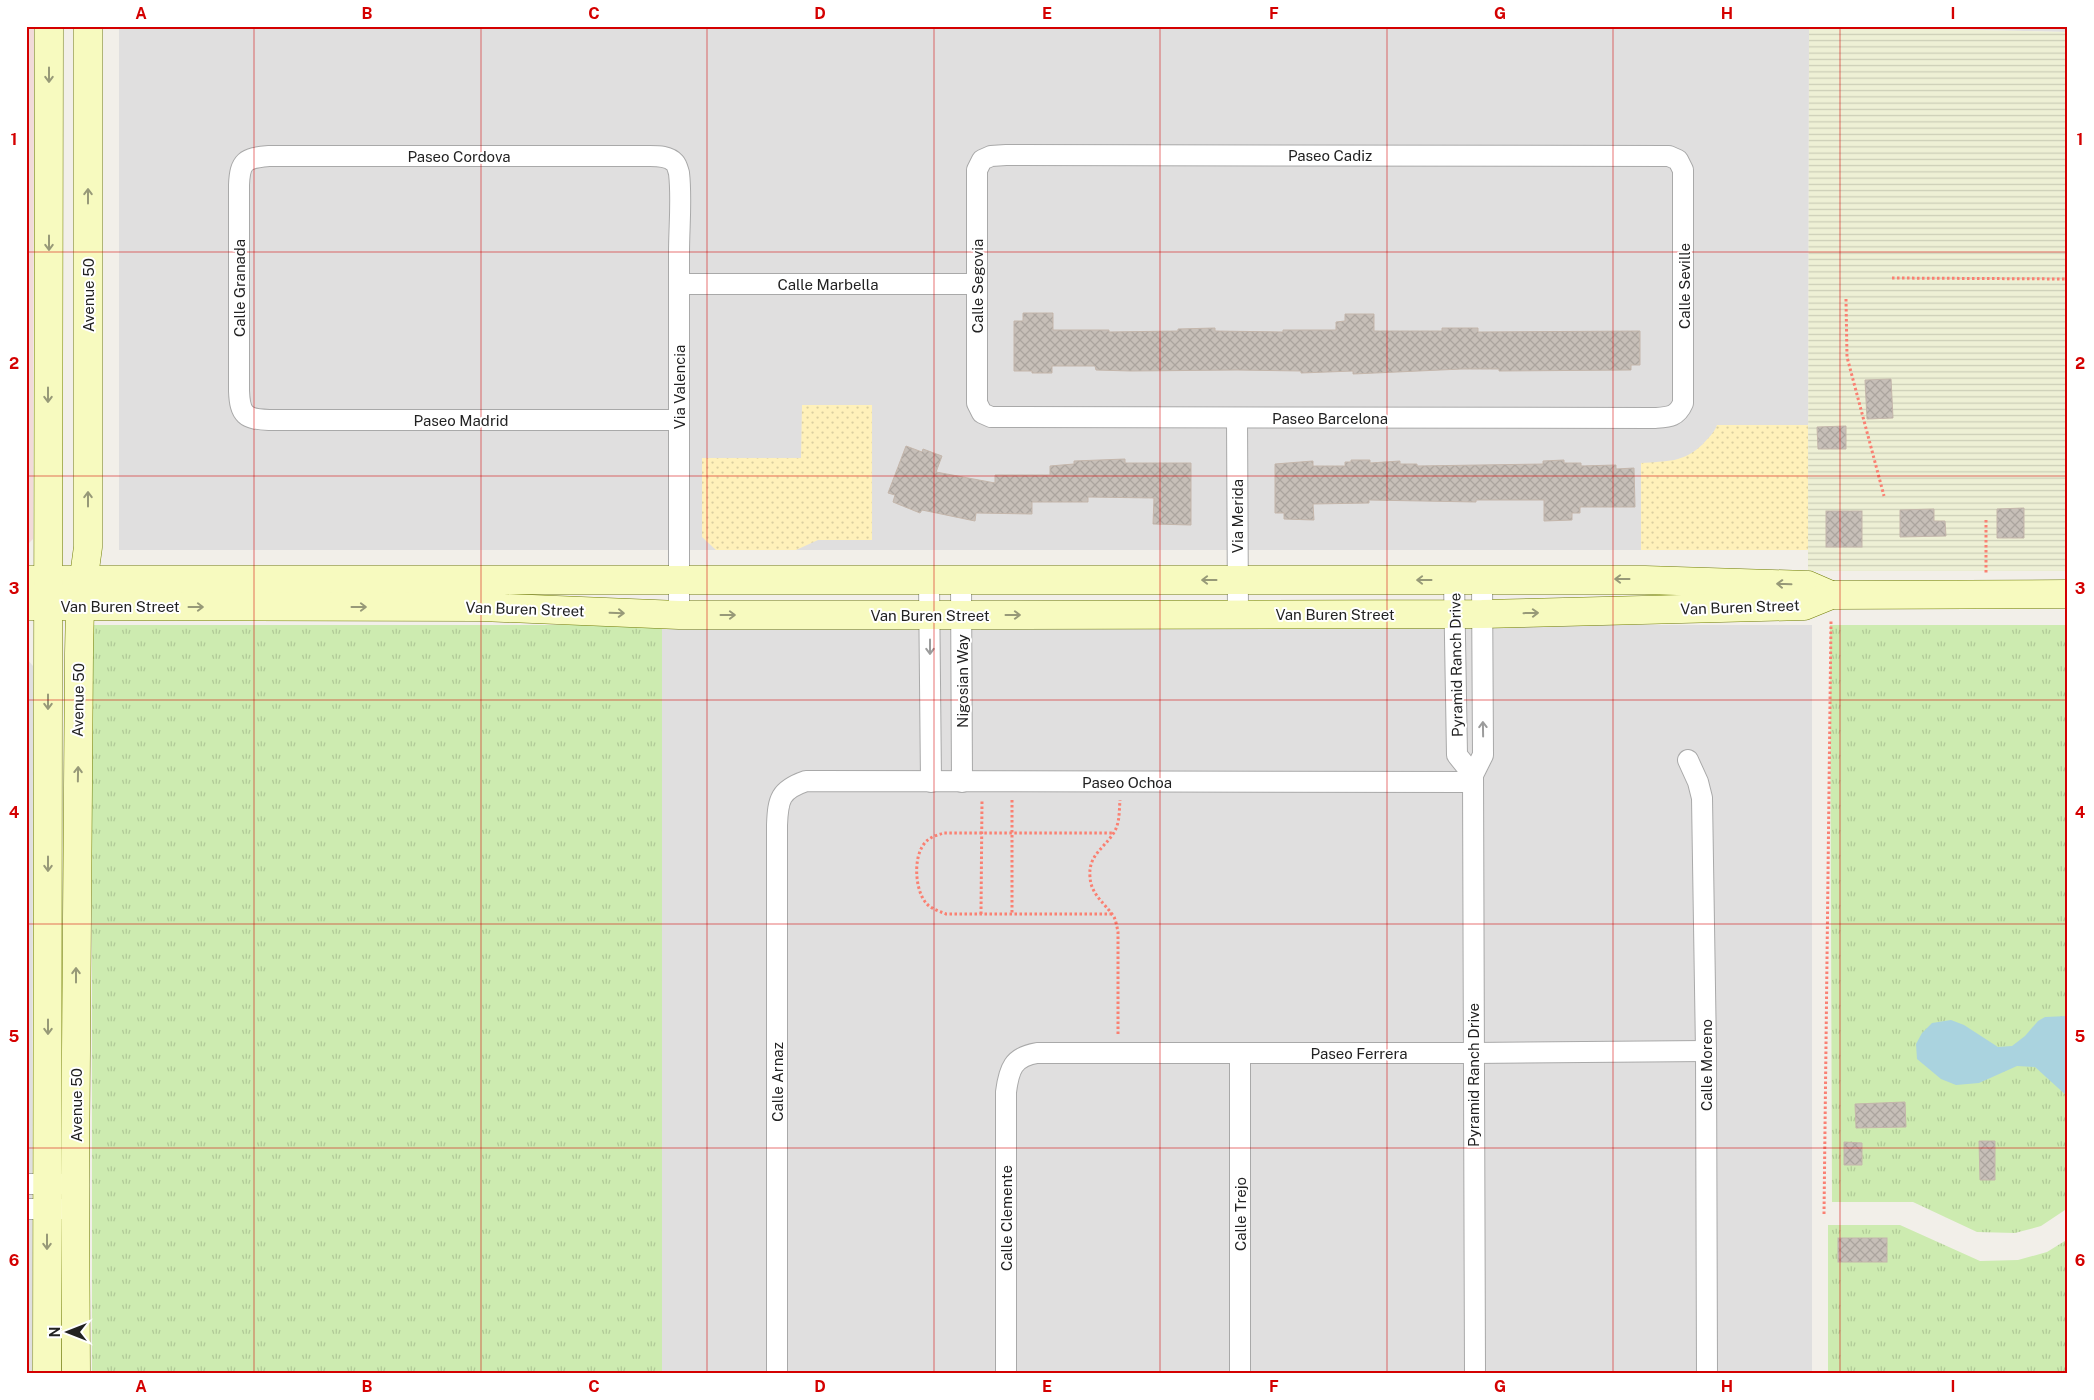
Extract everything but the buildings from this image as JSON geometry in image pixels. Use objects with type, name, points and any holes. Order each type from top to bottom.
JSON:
[{"type":"street","name":"Avenue 50","points":[[47,1374],[37,1196],[37,593],[49,194],[49,26]]},
{"type":"street","points":[[75,26],[74,164],[64,180],[49,194],[65,208],[74,225],[73,338],[88,418]]},
{"type":"street","name":"Avenue 50","points":[[76,1374],[75,1197],[82,593],[88,547],[88,26]]},
{"type":"street","name":"Paseo Cadiz","points":[[982,160],[991,156],[1006,155],[1655,155],[1669,156],[1678,160]]},
{"type":"street","name":"Paseo Cordova","points":[[245,161],[254,157],[269,156],[650,156],[665,157],[674,161]]},
{"type":"street","name":"Calle Segovia","points":[[982,160],[977,170],[976,184],[976,389],[977,403],[982,413]]},
{"type":"street","name":"Calle Seville","points":[[1678,160],[1683,170],[1684,184],[1684,389],[1683,403],[1678,413]]},
{"type":"street","name":"Calle Granada","points":[[245,161],[240,171],[239,185],[239,391],[240,405],[245,415]]},
{"type":"street","name":"Via Valencia","points":[[674,161],[679,171],[679,615]]},
{"type":"street","name":"Calle Marbella","points":[[679,284],[976,284]]},
{"type":"street","name":"Paseo Barcelona","points":[[982,413],[991,417],[1006,418],[1655,418],[1669,417],[1678,413]]},
{"type":"street","name":"Paseo Madrid","points":[[245,415],[254,419],[269,420],[679,420]]},
{"type":"street","name":"Via Merida","points":[[1237,418],[1238,614]]},
{"type":"street","name":"Van Buren Street","points":[[37,593],[679,579],[930,581],[1482,579],[1645,580],[1808,585],[1831,595]]},
{"type":"street","name":"Pyramid Ranch Drive","points":[[1475,1374],[1473,779],[1483,755],[1482,579]]},
{"type":"street","name":"Pyramid Ranch Drive","points":[[1454,580],[1458,755],[1473,779]]},
{"type":"street","name":"Nigosian Way","points":[[930,581],[931,782]]},
{"type":"street","name":"Nigosian Way","points":[[961,581],[972,782]]},
{"type":"street","name":"Van Buren Street","points":[[82,593],[481,606],[679,615],[1482,614],[1804,606],[1831,595],[2068,594]]},
{"type":"street","name":"Calle Moreno","points":[[1688,760],[1698,782],[1702,798],[1706,1051],[1707,1374]]},
{"type":"street","name":"Paseo Ochoa","points":[[784,792],[806,781],[1120,782],[1473,779]]},
{"type":"street","name":"Calle Arnaz","points":[[777,1374],[777,805],[784,792]]},
{"type":"street","name":"Paseo Ferrera","points":[[1015,1064],[1024,1055],[1037,1052],[1240,1054],[1706,1051]]},
{"type":"street","name":"Calle Trejo","points":[[1240,1054],[1240,1374]]},
{"type":"street","name":"Calle Clemente","points":[[1006,1374],[1006,1092],[1008,1075],[1015,1064]]},
{"type":"street","points":[[37,1196],[75,1197]]},
{"type":"path","points":[[1892,278],[2068,279]]},
{"type":"path","points":[[1846,299],[1847,357],[1884,496]]},
{"type":"path","points":[[1986,520],[1986,594]]},
{"type":"path","points":[[1824,1214],[1831,595]]},
{"type":"path","points":[[972,782],[981,833],[981,914]]},
{"type":"path","points":[[1012,782],[1012,915]]},
{"type":"path","points":[[1118,1053],[1118,932],[1112,914],[1093,890],[1090,877],[1091,863],[1096,852],[1114,833],[1119,820],[1120,782]]},
{"type":"path","points":[[1112,914],[946,914],[926,904],[920,893],[917,874],[921,850],[924,844],[933,836],[944,833],[1114,833]]},
{"type":"shaded area","points":[[26,26],[34,26],[33,539],[26,546]]},
{"type":"shaded area","points":[[119,26],[1809,26],[1808,550],[119,550]]},
{"type":"shaded area","points":[[1833,26],[2068,26],[2068,32]]},
{"type":"shaded area","points":[[662,625],[1812,625],[1812,1374],[662,1374]]},
{"type":"shaded area","points":[[26,658],[33,666],[32,1374],[26,1374]]},
{"type":"green space","points":[[1809,26],[2068,32],[2068,571],[1808,571]]},
{"type":"green space","points":[[92,625],[662,625],[662,1374],[92,1374]]},
{"type":"green space","points":[[1830,625],[2068,625],[2068,1208],[2041,1226],[2015,1233],[1977,1232],[1913,1202],[1832,1202]]},
{"type":"green space","points":[[1828,1225],[1900,1225],[1980,1261],[2018,1260],[2047,1252],[2068,1239],[2068,1374],[1828,1374]]},
{"type":"sand","points":[[802,405],[872,405],[872,540],[818,540],[796,550],[716,550],[702,537],[702,458],[801,458]]},
{"type":"sand","points":[[1717,425],[1808,425],[1808,550],[1641,550],[1641,463],[1674,460],[1689,455],[1703,444],[1713,433]]},
{"type":"water","points":[[2068,1016],[2068,1097],[2035,1067],[2017,1066],[1979,1083],[1956,1085],[1941,1079],[1917,1059],[1916,1044],[1922,1033],[1932,1023],[1951,1020],[1964,1025],[1998,1047],[2012,1046],[2025,1036],[2038,1021],[2045,1017]]}]
